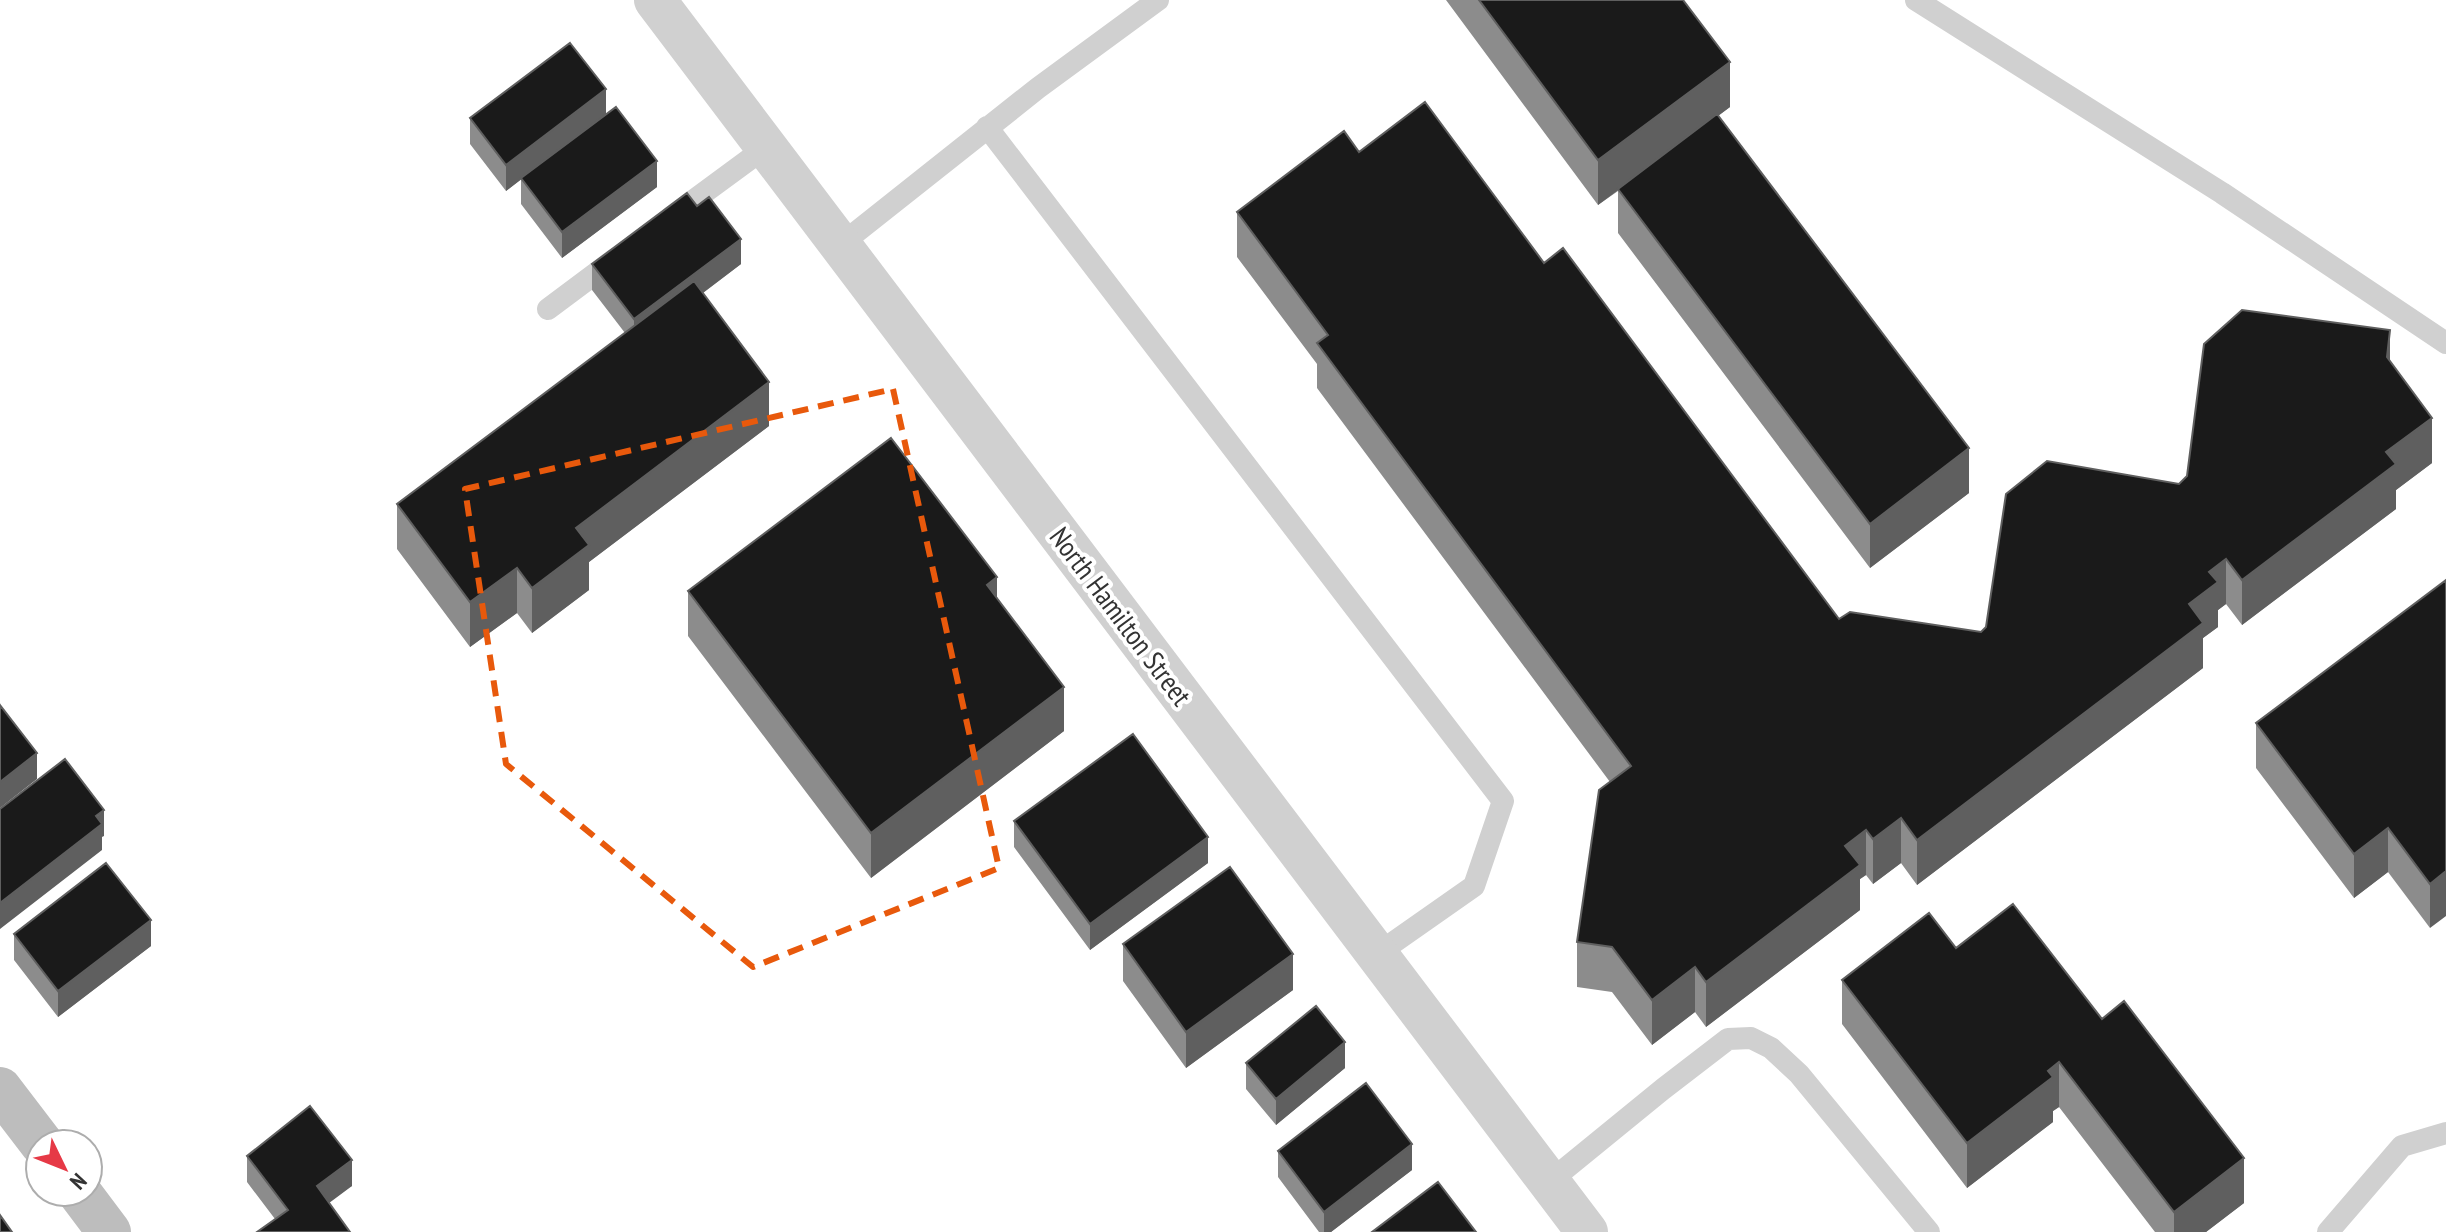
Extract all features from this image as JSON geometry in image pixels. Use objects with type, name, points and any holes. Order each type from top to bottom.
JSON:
[{"type":"street","name":"North Hamilton Street","points":[[655,0],[1587,1232]]},
{"type":"street","points":[[0,1089],[30,1128]]},
{"type":"street","points":[[91,1208],[109,1232]]},
{"type":"lane","points":[[840,245],[987,127],[1158,0]]},
{"type":"lane","points":[[1916,0],[2222,193],[2446,343]]},
{"type":"lane","points":[[987,127],[1503,801],[1474,886],[1377,954]]},
{"type":"lane","points":[[548,309],[766,147]]},
{"type":"lane","points":[[1549,1182],[1728,1039],[1751,1038],[1771,1048],[1799,1074],[1929,1232]]},
{"type":"lane","points":[[2328,1232],[2402,1146],[2446,1133]]},
{"type":"highlighted area","points":[[893,389],[999,868],[753,967],[506,764],[465,489]]},
{"type":"building","points":[[1479,0],[1683,0],[1730,62],[1598,160]]},
{"type":"building","points":[[570,43],[606,89],[506,165],[470,118]]},
{"type":"building","points":[[1425,102],[1544,263],[1563,248],[1839,619],[1850,612],[1981,632],[1986,627],[2006,494],[2047,461],[2179,484],[2187,476],[2204,344],[2242,310],[2390,330],[2387,357],[2432,418],[2386,452],[2396,464],[2242,580],[2226,559],[2209,572],[2218,582],[2189,604],[2203,623],[1917,840],[1901,818],[1873,839],[1866,830],[1845,846],[1860,865],[1706,982],[1695,967],[1652,1000],[1612,947],[1577,942],[1599,790],[1631,766],[1317,343],[1328,335],[1237,212],[1344,131],[1359,152]]},
{"type":"building","points":[[616,107],[657,161],[562,232],[521,178]]},
{"type":"building","points":[[1717,114],[1969,448],[1870,524],[1618,189]]},
{"type":"building","points":[[687,193],[697,206],[709,197],[741,239],[634,319],[592,264]]},
{"type":"building","points":[[694,281],[769,382],[576,528],[589,545],[532,588],[517,568],[470,602],[397,504]]},
{"type":"building","points":[[891,438],[997,577],[987,585],[1064,687],[871,833],[688,591]]},
{"type":"building","points":[[2446,580],[2446,871],[2430,884],[2388,828],[2354,854],[2256,723]]},
{"type":"building","points":[[0,705],[37,753],[0,782]]},
{"type":"building","points":[[1133,734],[1208,837],[1090,924],[1014,821]]},
{"type":"building","points":[[65,759],[104,810],[96,816],[102,824],[0,903],[0,809]]},
{"type":"building","points":[[106,863],[151,920],[58,991],[14,934]]},
{"type":"building","points":[[1230,867],[1293,954],[1186,1032],[1123,944]]},
{"type":"building","points":[[2013,904],[2102,1019],[2124,1001],[2244,1158],[2174,1212],[2059,1062],[2048,1071],[2053,1077],[1967,1143],[1842,980],[1929,913],[1956,948]]},
{"type":"building","points":[[1316,1006],[1345,1042],[1276,1099],[1246,1063]]},
{"type":"building","points":[[1366,1083],[1412,1144],[1324,1212],[1278,1151]]},
{"type":"building","points":[[310,1106],[352,1160],[317,1186],[350,1232],[257,1232],[288,1210],[247,1156]]},
{"type":"building","points":[[1438,1182],[1476,1232],[1372,1232]]},
{"type":"building","points":[[0,1215],[12,1232],[0,1232]]}]
